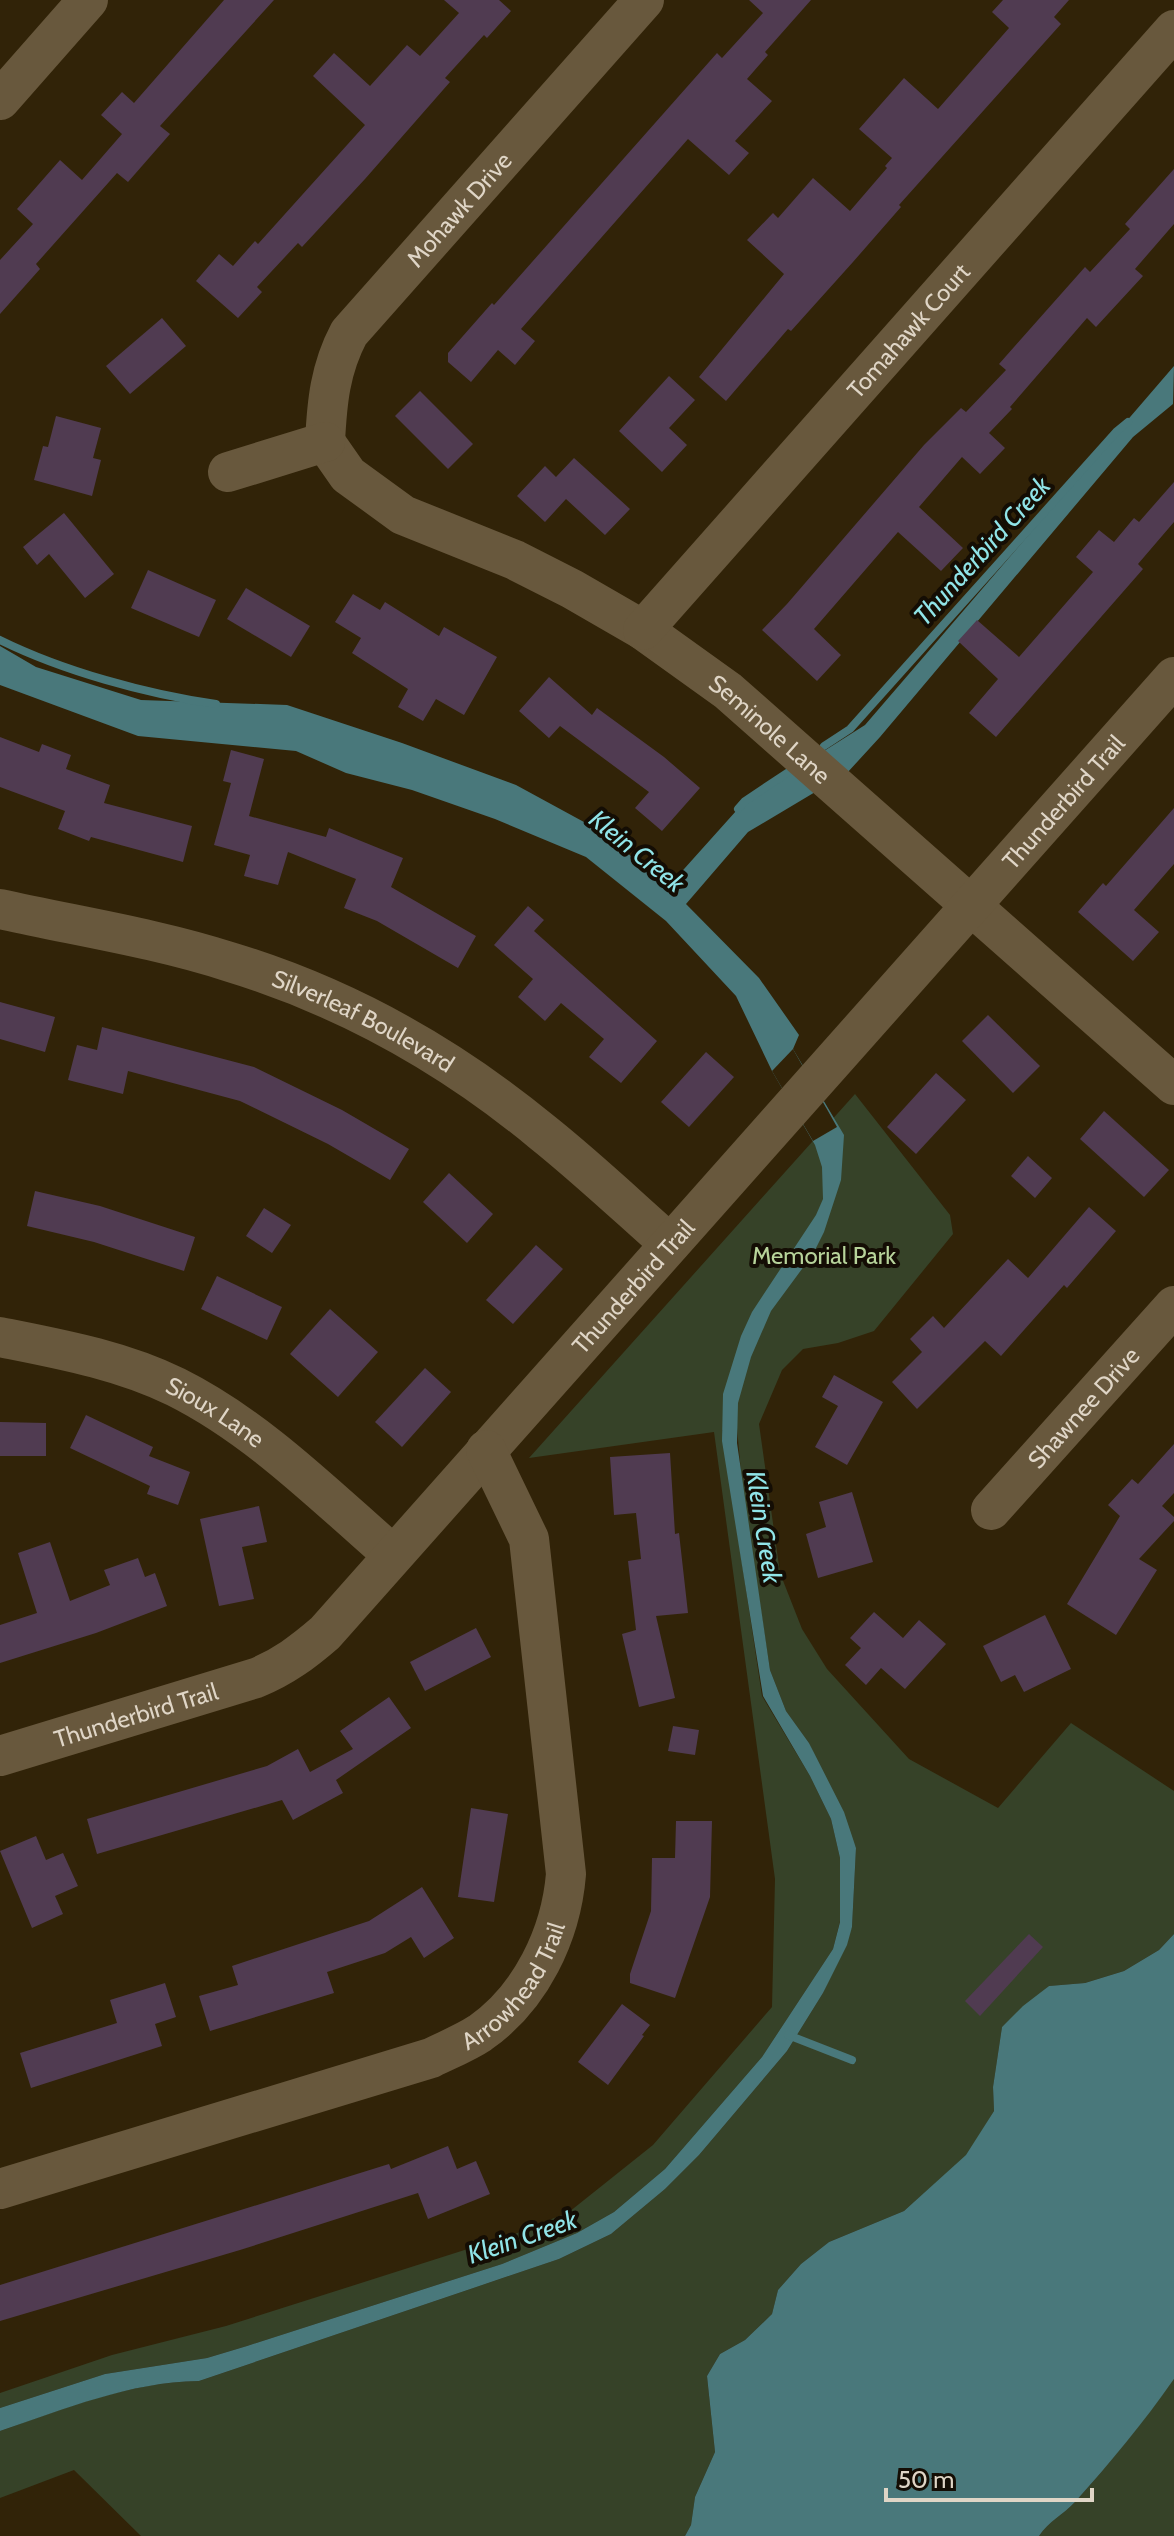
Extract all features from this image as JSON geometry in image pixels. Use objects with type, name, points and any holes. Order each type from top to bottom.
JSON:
[{"type":"street","points":[[0,100],[88,0]]},
{"type":"street","name":"Mohawk Drive","points":[[325,442],[327,402],[336,357],[349,333],[644,0]]},
{"type":"street","name":"Tomahawk Court","points":[[643,630],[1174,30]]},
{"type":"street","points":[[228,472],[325,442]]},
{"type":"street","name":"Seminole Lane","points":[[325,442],[348,475],[403,515],[515,560],[572,589],[643,630],[728,691],[1174,1085]]},
{"type":"street","name":"Thunderbird Trail","points":[[0,1756],[256,1678],[277,1670],[325,1633],[1174,677]]},
{"type":"street","name":"Silverleaf Boulevard","points":[[0,909],[229,961],[298,986],[370,1018],[450,1064],[494,1094],[543,1132],[670,1244]]},
{"type":"street","name":"Shawnee Drive","points":[[991,1510],[1174,1306]]},
{"type":"street","name":"Sioux Lane","points":[[0,1337],[61,1349],[131,1369],[175,1387],[221,1412],[393,1555]]},
{"type":"street","name":"Arrowhead Trail","points":[[0,2189],[431,2058],[490,2024],[522,1991],[542,1962],[564,1896],[566,1874],[529,1539],[486,1450]]},
{"type":"green space","name":"Memorial Park","points":[[855,1094],[950,1215],[953,1234],[874,1331],[838,1343],[803,1349],[782,1370],[759,1424],[780,1573],[802,1629],[827,1669],[909,1759],[998,1808],[1071,1723],[1174,1791],[1174,1934],[1159,1950],[1124,1971],[1085,1983],[1049,1986],[1002,2027],[993,2087],[994,2111],[967,2155],[904,2211],[829,2242],[801,2264],[778,2290],[772,2314],[745,2340],[720,2354],[707,2376],[715,2452],[695,2497],[691,2525],[685,2536],[141,2536],[74,2470],[0,2498],[0,2431],[123,2391],[173,2382],[199,2381],[559,2259],[611,2234],[665,2189],[699,2155],[787,2051],[823,1993],[852,1927],[856,1848],[809,1743],[786,1711],[770,1670],[743,1494],[737,1428],[722,1430],[762,1696],[810,1776],[831,1819],[840,1858],[840,1921],[833,1949],[762,2057],[665,2169],[614,2212],[577,2233],[502,2264],[247,2346],[207,2358],[105,2374],[0,2408],[0,2393],[112,2355],[226,2326],[515,2234],[569,2212],[653,2145],[772,2007],[775,1879],[714,1432],[529,1458]]},
{"type":"green space","points":[[1174,2379],[1174,2536],[1039,2536],[1101,2472]]},
{"type":"water","points":[[1174,366],[1173,404],[1133,437],[880,737],[847,773],[748,832],[686,904],[759,978],[799,1035],[793,1049],[844,1135],[841,1180],[824,1232],[813,1254],[771,1311],[751,1357],[738,1403],[737,1443],[770,1670],[786,1711],[809,1743],[844,1812],[856,1848],[852,1927],[847,1945],[823,1993],[787,2051],[699,2155],[665,2189],[611,2234],[559,2259],[199,2381],[123,2391],[0,2431],[0,2408],[105,2374],[207,2358],[247,2346],[502,2264],[577,2233],[614,2212],[665,2169],[762,2057],[833,1949],[840,1922],[840,1858],[831,1819],[810,1776],[763,1696],[722,1441],[723,1394],[741,1336],[752,1312],[816,1215],[823,1199],[822,1167],[815,1145],[772,1071],[736,996],[666,921],[586,857],[495,819],[412,790],[346,773],[296,751],[138,736],[0,685],[0,646],[36,667],[141,700],[287,705],[402,743],[516,785],[606,834],[667,888],[745,801],[865,725]]},
{"type":"water","points":[[1174,1934],[1174,2379],[1126,2442],[1075,2502],[1039,2536],[685,2536],[691,2525],[695,2497],[715,2452],[707,2376],[720,2354],[745,2340],[772,2314],[778,2290],[801,2264],[829,2242],[904,2211],[966,2155],[994,2111],[993,2087],[1002,2027],[1023,2006],[1049,1986],[1085,1983],[1124,1971],[1159,1950]]},
{"type":"pier","points":[[793,1049],[837,1127],[813,1141],[772,1071]]},
{"type":"building","points":[[224,0],[274,0],[160,126],[170,134],[128,182],[117,173],[36,264],[40,269],[0,314],[0,260],[33,224],[17,209],[60,160],[82,180],[122,134],[101,115],[122,92],[134,103]]},
{"type":"building","points":[[444,0],[499,0],[511,11],[445,78],[450,82],[365,179],[302,247],[298,243],[257,287],[262,292],[238,318],[196,281],[219,254],[233,266],[255,241],[258,244],[365,125],[313,76],[334,53],[370,86],[407,45],[420,56],[459,13]]},
{"type":"building","points":[[749,0],[811,0],[765,52],[768,55],[747,79],[772,101],[735,141],[749,153],[729,175],[688,139],[521,329],[535,341],[515,365],[498,350],[471,382],[448,362],[448,353],[717,53],[722,58],[763,13]]},
{"type":"building","points":[[1003,0],[1069,0],[1054,17],[1061,24],[899,205],[901,207],[853,262],[791,331],[788,329],[726,401],[699,377],[784,274],[747,240],[773,213],[778,218],[813,178],[850,211],[892,158],[859,129],[904,78],[938,109],[1009,28],[992,12]]},
{"type":"building","points":[[1174,169],[1174,224],[1135,269],[1143,276],[1096,327],[1087,318],[1010,407],[1012,409],[989,433],[1005,448],[980,474],[962,457],[919,507],[963,548],[941,571],[898,532],[814,629],[841,655],[817,681],[762,630],[924,445],[961,408],[966,412],[1006,370],[999,364],[1085,267],[1090,272],[1130,229],[1125,224]]},
{"type":"building","points":[[162,318],[186,346],[130,394],[106,366]]},
{"type":"building","points":[[669,376],[695,400],[669,428],[687,445],[662,472],[619,431]]},
{"type":"building","points":[[420,391],[473,444],[448,469],[395,416]]},
{"type":"building","points":[[56,416],[101,428],[93,458],[101,460],[92,496],[34,480],[43,446],[48,447]]},
{"type":"building","points":[[574,458],[630,509],[605,535],[566,499],[545,522],[517,496],[545,466],[556,477]]},
{"type":"building","points":[[1174,482],[1174,522],[1138,564],[1143,569],[996,737],[969,713],[998,679],[958,641],[977,620],[1019,657],[1093,572],[1076,557],[1099,530],[1114,542],[1134,518],[1139,522]]},
{"type":"building","points":[[64,513],[114,574],[85,598],[49,554],[37,565],[23,547]]},
{"type":"building","points":[[148,570],[216,600],[199,637],[131,608]]},
{"type":"building","points":[[246,588],[310,626],[291,657],[227,619]]},
{"type":"building","points":[[353,594],[380,610],[385,602],[439,636],[444,627],[497,657],[464,715],[436,699],[423,721],[398,707],[408,689],[352,653],[361,638],[335,622]]},
{"type":"building","points":[[549,677],[592,715],[597,708],[700,788],[662,831],[635,808],[649,792],[560,726],[549,738],[519,711]]},
{"type":"building","points":[[0,737],[39,752],[42,744],[71,755],[66,769],[110,785],[104,803],[192,826],[183,862],[91,837],[89,841],[58,829],[65,811],[0,787]]},
{"type":"building","points":[[231,750],[264,759],[249,816],[326,837],[329,828],[403,858],[391,887],[476,936],[458,968],[377,921],[344,908],[356,879],[288,852],[278,885],[244,876],[250,855],[214,845],[231,783],[223,781]]},
{"type":"building","points":[[1174,808],[1174,864],[1134,910],[1159,932],[1133,961],[1078,912],[1103,883],[1106,886]]},
{"type":"building","points":[[528,906],[544,920],[534,931],[657,1041],[621,1083],[589,1057],[604,1039],[561,1003],[545,1021],[518,997],[533,979],[494,945]]},
{"type":"building","points":[[0,1002],[55,1017],[45,1052],[0,1039]]},
{"type":"building","points":[[988,1015],[1040,1066],[1013,1093],[962,1041]]},
{"type":"building","points":[[102,1027],[254,1067],[342,1110],[409,1149],[390,1180],[328,1144],[240,1101],[128,1071],[123,1094],[68,1080],[77,1045],[97,1050]]},
{"type":"building","points":[[706,1052],[734,1077],[689,1127],[661,1102]]},
{"type":"building","points":[[936,1073],[966,1100],[916,1154],[887,1127]]},
{"type":"building","points":[[1104,1111],[1169,1170],[1144,1197],[1080,1139]]},
{"type":"building","points":[[1028,1156],[1052,1178],[1035,1198],[1011,1176]]},
{"type":"building","points":[[449,1173],[493,1214],[467,1243],[423,1202]]},
{"type":"building","points":[[35,1191],[100,1206],[195,1237],[184,1271],[94,1242],[27,1226]]},
{"type":"building","points":[[1089,1207],[1116,1231],[1067,1288],[1064,1285],[1001,1356],[985,1341],[917,1409],[892,1382],[922,1352],[910,1339],[933,1316],[944,1328],[1008,1259],[1028,1278]]},
{"type":"building","points":[[264,1208],[291,1225],[272,1253],[246,1236]]},
{"type":"building","points":[[536,1245],[563,1269],[513,1324],[486,1300]]},
{"type":"building","points":[[217,1276],[282,1307],[267,1340],[201,1309]]},
{"type":"building","points":[[330,1309],[378,1352],[338,1397],[290,1354]]},
{"type":"building","points":[[425,1368],[451,1392],[402,1447],[375,1422]]},
{"type":"building","points":[[834,1375],[883,1402],[847,1465],[815,1447],[838,1406],[822,1397]]},
{"type":"building","points":[[86,1415],[153,1447],[149,1456],[190,1472],[178,1505],[147,1494],[150,1486],[70,1448]]},
{"type":"building","points":[[0,1422],[46,1423],[46,1456],[0,1456]]},
{"type":"building","points":[[1174,1444],[1174,1493],[1162,1506],[1174,1517],[1174,1521],[1139,1559],[1157,1570],[1116,1635],[1067,1604],[1120,1516],[1108,1505],[1132,1479],[1138,1484]]},
{"type":"building","points":[[670,1453],[675,1534],[679,1533],[688,1613],[656,1616],[675,1698],[639,1707],[622,1634],[636,1630],[628,1561],[641,1559],[636,1513],[614,1515],[610,1457]]},
{"type":"building","points":[[852,1492],[873,1562],[818,1578],[806,1534],[826,1527],[819,1502]]},
{"type":"building","points":[[259,1506],[267,1542],[242,1547],[254,1599],[219,1606],[200,1519]]},
{"type":"building","points":[[50,1542],[70,1601],[110,1585],[104,1570],[138,1558],[145,1577],[155,1573],[167,1606],[96,1633],[0,1663],[0,1625],[37,1613],[18,1553]]},
{"type":"building","points":[[874,1612],[903,1638],[919,1620],[946,1644],[905,1689],[881,1668],[866,1685],[845,1665],[861,1648],[850,1638]]},
{"type":"building","points":[[1045,1615],[1071,1669],[1024,1692],[1015,1675],[1001,1682],[983,1646]]},
{"type":"building","points":[[476,1628],[491,1657],[425,1691],[410,1662]]},
{"type":"building","points":[[389,1697],[411,1728],[336,1780],[343,1793],[293,1820],[282,1800],[97,1854],[87,1819],[267,1766],[298,1749],[310,1772],[353,1749],[340,1731]]},
{"type":"building","points":[[673,1726],[699,1730],[695,1755],[668,1751]]},
{"type":"building","points":[[471,1808],[508,1814],[494,1902],[458,1897]]},
{"type":"building","points":[[676,1821],[712,1821],[710,1897],[675,1998],[630,1983],[630,1974],[651,1911],[652,1858],[675,1858]]},
{"type":"building","points":[[36,1836],[46,1860],[63,1853],[78,1886],[55,1896],[63,1914],[32,1928],[0,1851]]},
{"type":"building","points":[[422,1887],[454,1938],[424,1958],[411,1937],[385,1953],[327,1972],[334,1993],[210,2031],[199,1996],[238,1985],[232,1966],[369,1921]]},
{"type":"building","points":[[1029,1934],[1043,1947],[980,2016],[965,2001]]},
{"type":"building","points":[[165,1983],[176,2017],[155,2024],[162,2046],[31,2088],[20,2053],[117,2023],[110,2000]]},
{"type":"building","points":[[622,2004],[650,2025],[608,2085],[578,2062]]},
{"type":"building","points":[[448,2146],[457,2169],[476,2161],[490,2194],[428,2219],[418,2193],[0,2321],[0,2285],[389,2164],[391,2169]]},
{"type":"waterway","name":"Thunderbird Creek","points":[[824,746],[850,729],[1128,422]]},
{"type":"waterway","name":"Klein Creek","points":[[0,640],[50,662],[105,680],[216,704]]},
{"type":"waterway","name":"Thunderbird Creek","points":[[738,809],[787,773]]},
{"type":"waterway","points":[[788,2035],[852,2060]]}]
